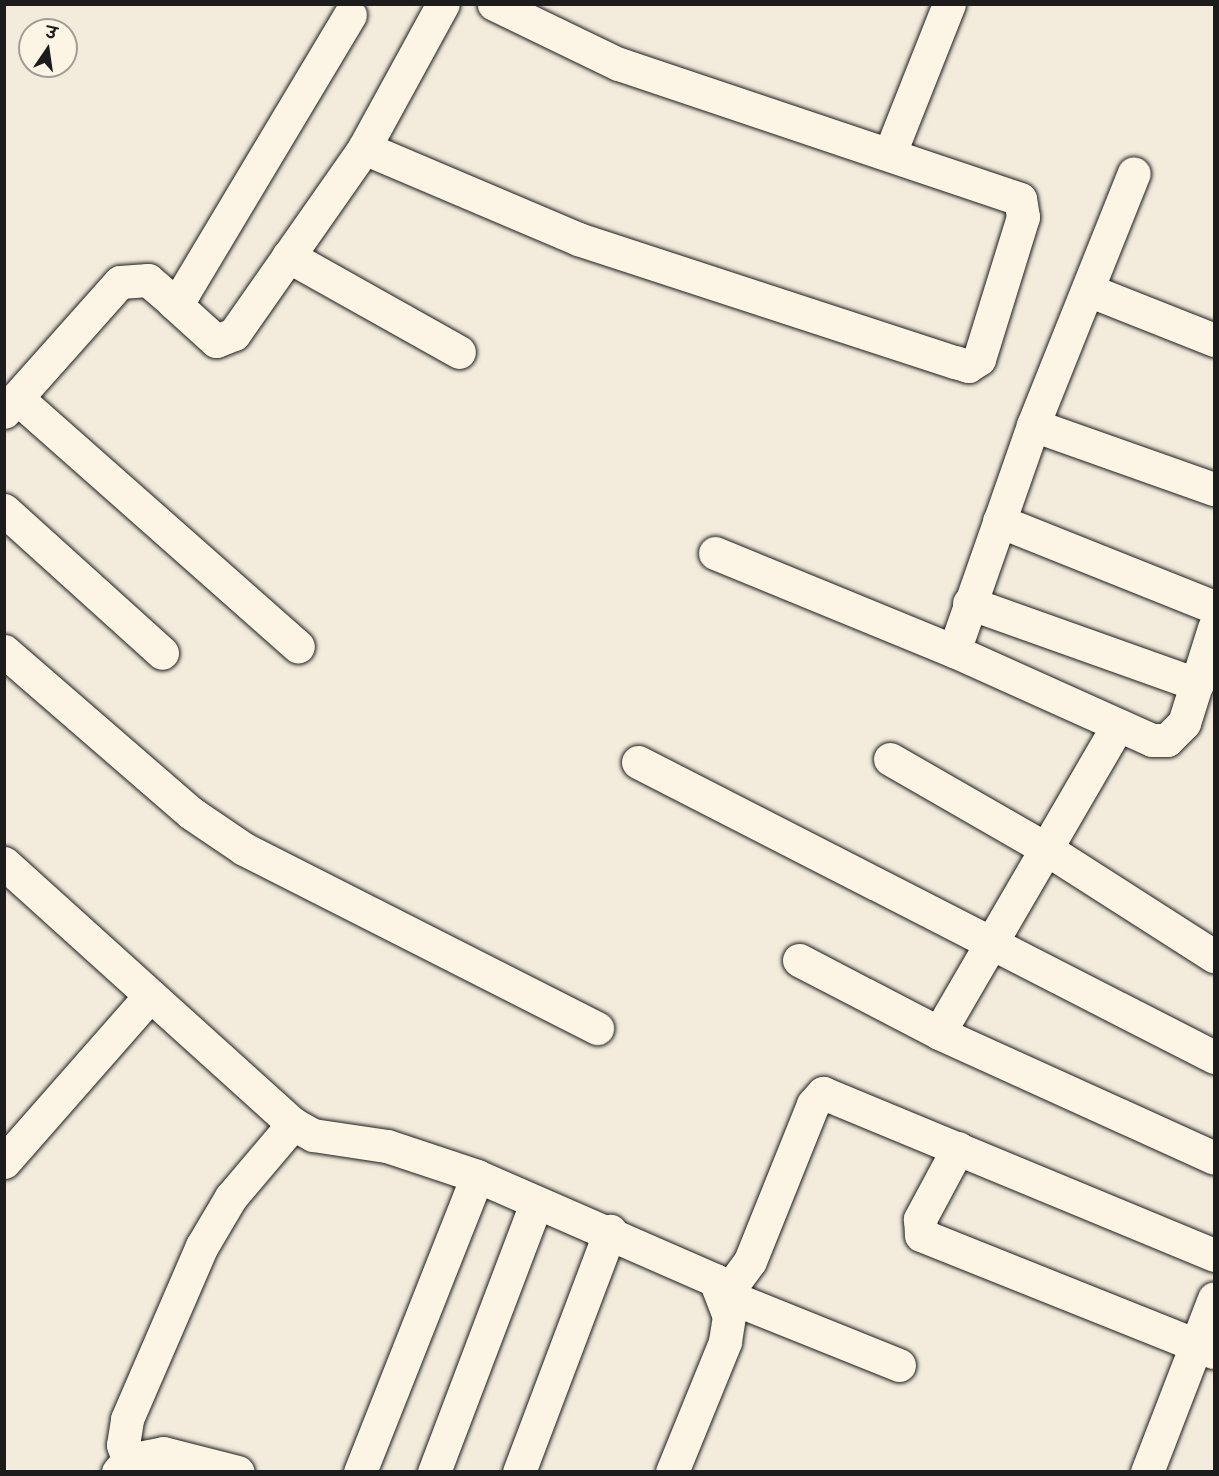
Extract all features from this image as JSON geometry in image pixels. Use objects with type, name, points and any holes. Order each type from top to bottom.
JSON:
[{"type":"street","points":[[298,647],[11,405],[120,282],[148,280],[222,342],[234,334],[364,148],[443,4]]},
{"type":"street","points":[[364,148],[578,239],[975,364],[1023,217],[1020,199],[890,153],[618,64],[494,4]]},
{"type":"street","points":[[890,153],[949,4]]},
{"type":"street","points":[[173,302],[350,15]]},
{"type":"street","points":[[954,651],[1033,425],[1134,173]]},
{"type":"street","points":[[288,256],[459,352]]},
{"type":"street","points":[[1088,290],[1215,340]]},
{"type":"street","points":[[1033,425],[1215,489]]},
{"type":"street","points":[[4,510],[162,653]]},
{"type":"street","points":[[999,521],[1215,607]]},
{"type":"street","points":[[715,553],[954,651],[1152,740],[1167,740],[1184,723],[1215,628]]},
{"type":"street","points":[[969,603],[1197,684]]},
{"type":"street","points":[[4,651],[191,813],[244,849],[597,1028]]},
{"type":"street","points":[[939,1033],[991,939],[1118,725]]},
{"type":"street","points":[[890,759],[1045,848],[1215,957]]},
{"type":"street","points":[[638,762],[991,939],[1215,1057]]},
{"type":"street","points":[[4,863],[292,1124],[322,1137],[387,1146],[477,1176],[536,1204],[610,1231],[696,1267],[725,1295],[899,1365]]},
{"type":"street","points":[[799,960],[939,1033],[1215,1158]]},
{"type":"street","points":[[4,1162],[150,996]]},
{"type":"street","points":[[672,1472],[725,1341],[729,1316],[725,1295],[750,1261],[817,1097],[831,1093],[1215,1255]]},
{"type":"street","points":[[238,1472],[163,1453],[123,1466],[127,1419],[202,1246],[231,1197],[292,1124]]},
{"type":"street","points":[[958,1148],[920,1219],[921,1235],[1205,1349]]},
{"type":"street","points":[[360,1472],[477,1176]]},
{"type":"street","points":[[434,1472],[536,1204]]},
{"type":"street","points":[[519,1472],[610,1231]]},
{"type":"street","points":[[1147,1472],[1205,1349],[1215,1298]]}]
